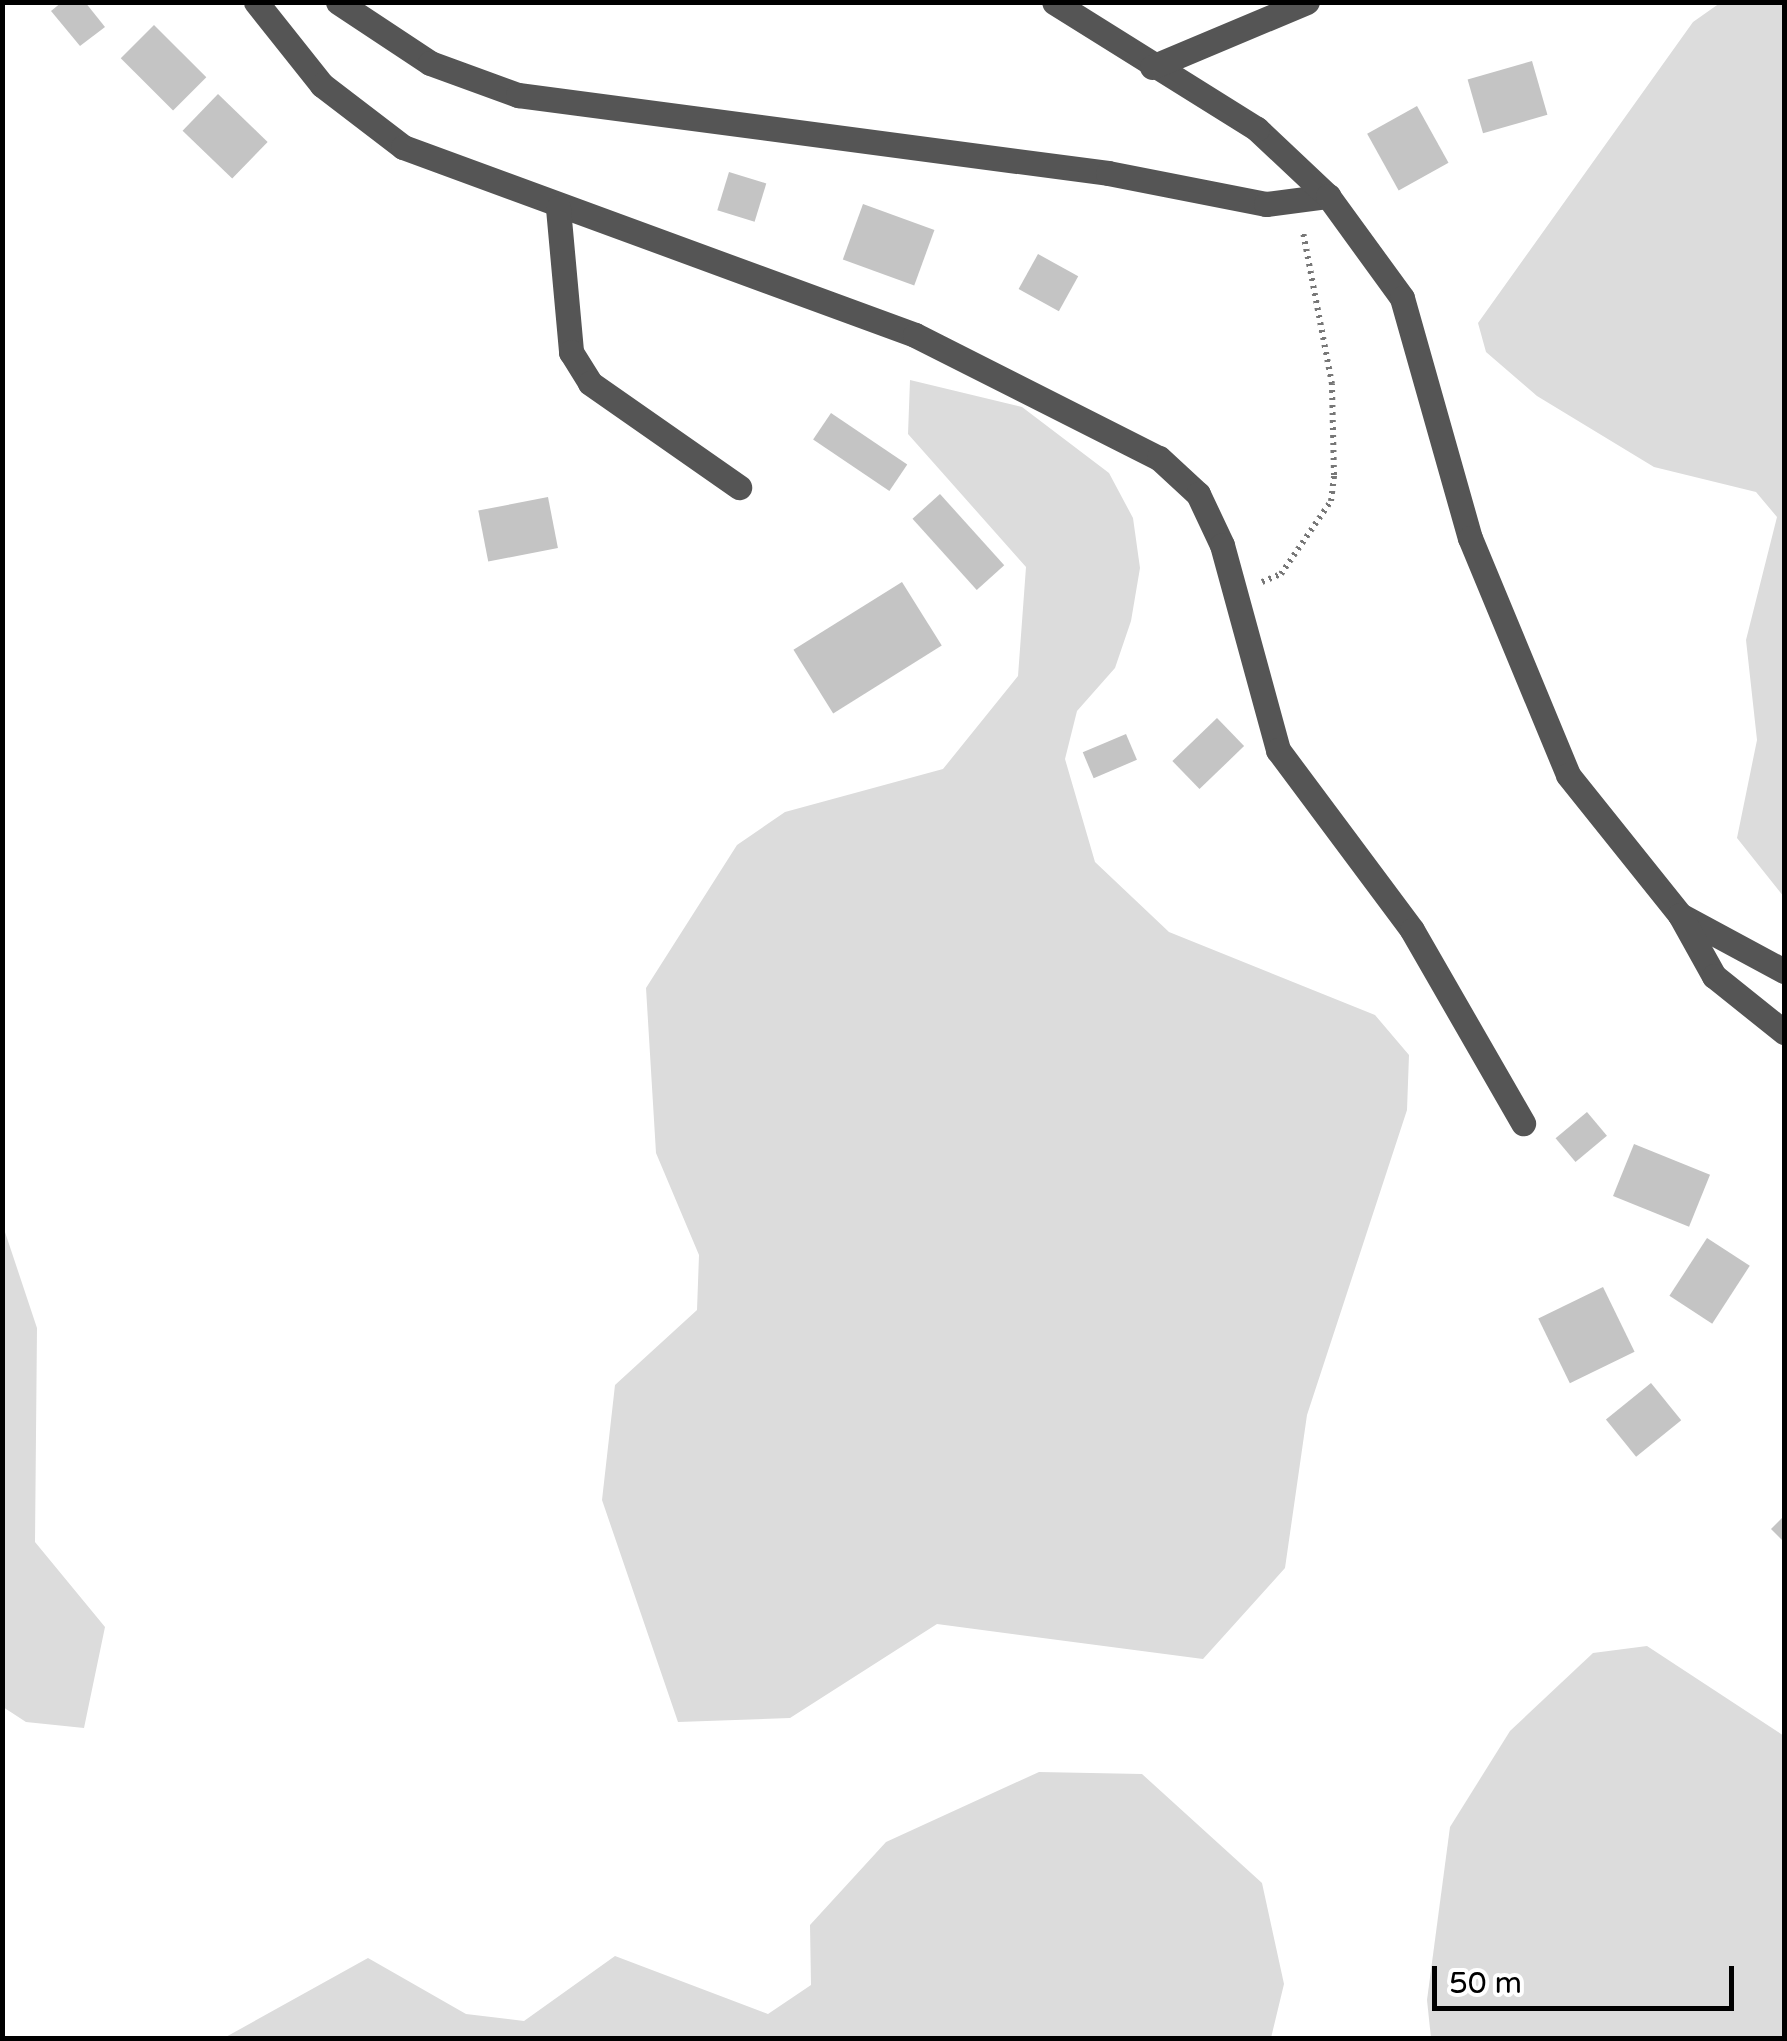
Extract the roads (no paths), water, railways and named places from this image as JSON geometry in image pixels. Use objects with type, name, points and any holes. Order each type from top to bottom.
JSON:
[{"type":"street","points":[[256,2],[322,85],[376,130],[558,208],[692,247],[1068,404],[1160,458],[1198,494],[1236,588],[1278,750],[1412,930],[1522,1123]]},
{"type":"street","points":[[338,2],[430,63],[518,94],[1295,204],[1328,196]]},
{"type":"street","points":[[1054,2],[1152,67],[1257,129],[1328,196],[1402,298],[1470,538],[1568,775],[1680,915],[1714,976],[1784,1032]]},
{"type":"street","points":[[1152,67],[1307,2]]},
{"type":"street","points":[[558,208],[571,352],[590,383],[739,487]]},
{"type":"street","points":[[1680,915],[1784,972]]}]
